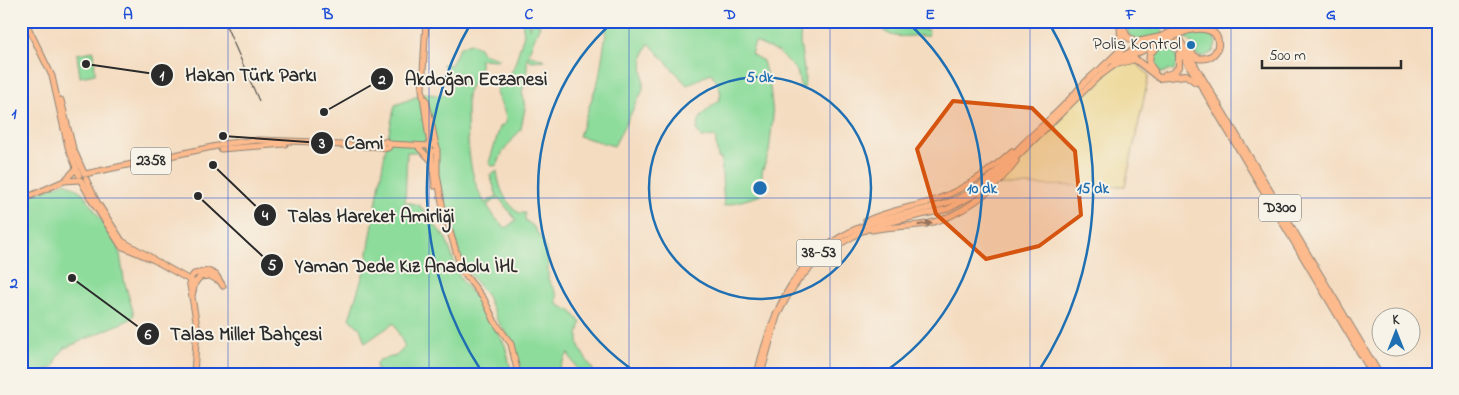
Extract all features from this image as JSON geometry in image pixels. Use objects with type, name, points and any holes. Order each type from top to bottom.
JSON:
[{"type":"highway","points":[[1122,21],[1125,32],[1131,40],[1143,42],[1162,39],[1184,29],[1192,21]]},
{"type":"highway","points":[[1102,68],[1122,49],[1122,21]]},
{"type":"highway","name":"D300","points":[[1166,22],[1207,95],[1373,374]]},
{"type":"highway","points":[[1178,44],[1201,59],[1210,58],[1218,49],[1217,37],[1210,30],[1201,28],[1184,29]]},
{"type":"highway","points":[[1162,39],[1153,49],[1149,58],[1152,70],[1160,75],[1172,73],[1179,67],[1178,44]]},
{"type":"highway","name":"D300","points":[[1178,44],[1379,374]]},
{"type":"highway","points":[[1116,64],[1136,58],[1159,78],[1190,77],[1207,95]]},
{"type":"main road","points":[[27,21],[52,76],[68,147],[76,166],[122,241],[147,254],[154,260]]},
{"type":"main road","points":[[27,21],[54,73],[73,148],[90,198],[121,246],[154,260],[196,283]]},
{"type":"main road","points":[[427,21],[422,89],[443,209],[462,271],[484,298],[495,322],[511,344],[516,374]]},
{"type":"main road","name":"38-53","points":[[757,374],[768,332],[783,295],[809,262],[838,238],[884,218],[917,212],[960,199],[981,186],[1097,78],[1116,64],[1162,39]]},
{"type":"main road","name":"38-53","points":[[761,374],[777,316],[799,279],[825,253],[860,232],[882,224],[923,215],[960,203],[983,190],[1102,68],[1162,39]]},
{"type":"main road","points":[[21,199],[65,180],[258,140],[315,143],[318,139],[322,143],[432,148]]},
{"type":"main road","points":[[386,145],[432,148]]},
{"type":"main road","points":[[860,232],[891,226],[926,224],[953,216],[1012,168],[1026,145]]},
{"type":"main road","points":[[849,233],[873,218],[934,200],[968,185],[1026,145]]},
{"type":"main road","points":[[419,148],[432,162]]},
{"type":"main road","points":[[432,148],[432,162],[440,209],[460,272],[482,300],[492,324],[508,345],[516,374]]},
{"type":"main road","points":[[65,180],[74,171],[76,166]]},
{"type":"main road","points":[[65,180],[78,186],[90,198]]},
{"type":"main road","points":[[192,300],[196,283],[202,277],[211,275],[195,273],[190,279],[192,300],[197,326],[194,374]]},
{"type":"highlighted area","points":[[953,101],[1032,108],[1075,151],[1081,215],[1039,246],[986,259],[936,214],[917,149]]},
{"type":"green space","points":[[522,21],[528,21],[529,29],[532,21],[540,25],[528,54],[545,60],[531,61],[527,57],[527,74],[530,75],[522,91],[525,108],[521,129],[502,153],[497,165],[492,166],[489,163],[500,127],[506,123],[505,114],[496,90],[508,79],[514,67],[524,34]]},
{"type":"green space","points":[[608,21],[801,21],[800,43],[805,77],[804,89],[801,88],[797,71],[778,52],[755,42],[751,54],[763,61],[770,87],[773,116],[769,152],[762,172],[762,195],[724,206],[721,158],[718,158],[715,136],[701,138],[697,130],[704,113],[719,99],[721,93],[718,85],[711,73],[687,85],[649,43],[642,64],[642,92],[614,146],[579,136],[599,78]]},
{"type":"green space","points":[[875,21],[900,21],[913,29],[928,30],[929,34],[926,36],[892,35],[887,33]]},
{"type":"green space","points":[[1126,21],[1158,21],[1164,34],[1139,41],[1129,35]]},
{"type":"green space","points":[[1196,31],[1212,33],[1216,43],[1213,52],[1203,57],[1193,54],[1199,50],[1184,36]]},
{"type":"green space","points":[[470,43],[479,47],[482,53],[499,58],[497,60],[480,59],[480,75],[470,87],[467,95],[469,151],[474,179],[479,192],[485,203],[497,196],[490,175],[497,171],[499,184],[506,200],[519,213],[525,213],[525,220],[533,226],[544,243],[548,261],[548,279],[557,295],[557,304],[572,312],[581,323],[578,339],[579,345],[595,374],[580,374],[568,353],[556,374],[520,374],[511,340],[497,320],[487,296],[464,267],[442,195],[434,155],[426,157],[419,152],[407,152],[405,202],[419,205],[446,239],[460,278],[479,303],[505,345],[512,374],[377,374],[376,363],[379,360],[396,356],[405,347],[394,323],[365,343],[360,328],[349,319],[366,265],[386,146],[395,105],[425,94],[441,95],[447,93],[452,86],[452,81],[449,72],[442,64],[451,65],[460,47]],"holes":[[[499,198],[516,220],[506,228],[496,219],[487,205]]]},
{"type":"green space","points":[[1170,43],[1178,60],[1175,69],[1161,73],[1152,63],[1153,56],[1159,48]]},
{"type":"green space","points":[[94,51],[95,74],[80,77],[77,54]]},
{"type":"green space","points":[[66,182],[83,193],[115,241],[120,254],[124,280],[134,315],[131,319],[65,348],[58,356],[54,367],[39,374],[21,374],[21,199]]},
{"type":"sand","points":[[1135,62],[1149,75],[1125,186],[998,185],[1078,96],[1113,67]]},
{"type":"tram line","points":[[224,21],[259,101]]},
{"type":"place","name":"Polis Kontrol","points":[[1191,45]]},
{"type":"place","name":"Hakan Türk Parkı","points":[[86,64]]},
{"type":"place","name":"Akdoğan Eczanesi","points":[[324,112]]},
{"type":"place","name":"Cami","points":[[223,136]]},
{"type":"place","name":"Talas Hareket Amirliği","points":[[213,165]]},
{"type":"place","name":"Yaman Dede Kız Anadolu İHL","points":[[198,196]]},
{"type":"place","name":"Talas Millet Bahçesi","points":[[72,278]]}]
